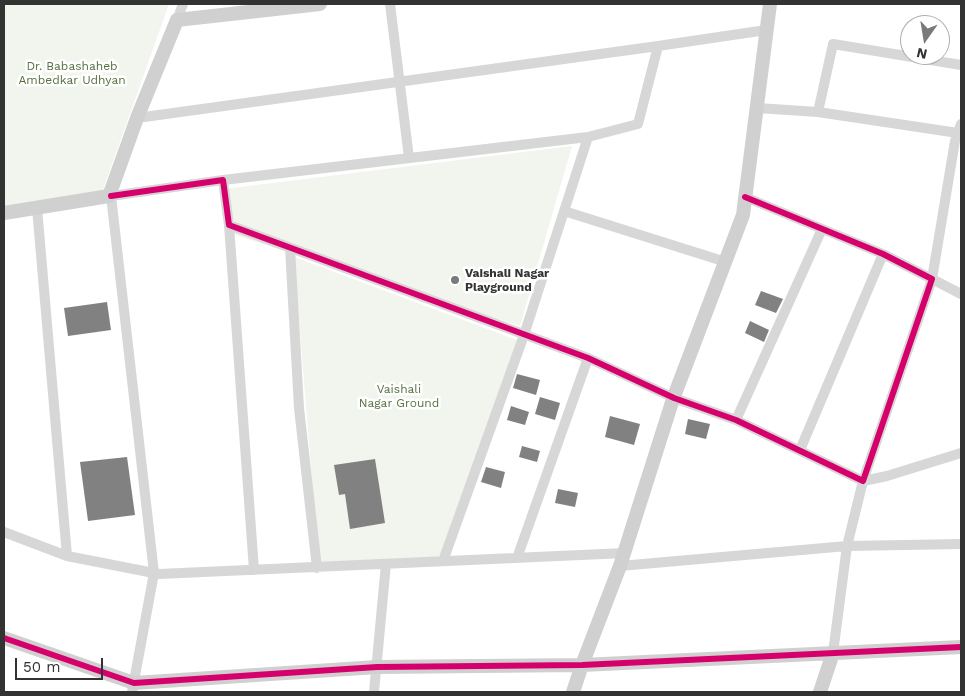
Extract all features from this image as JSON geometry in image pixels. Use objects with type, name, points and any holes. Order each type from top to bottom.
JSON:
[{"type":"street","points":[[133,688],[154,573],[110,196],[137,118],[183,4]]},
{"type":"street","points":[[177,20],[288,6],[320,4]]},
{"type":"street","points":[[390,4],[398,82],[409,158]]},
{"type":"street","points":[[573,692],[622,560],[674,398],[743,215],[770,4]]},
{"type":"street","points":[[137,118],[766,30]]},
{"type":"street","points":[[818,112],[832,44],[961,65]]},
{"type":"street","points":[[4,214],[110,196],[223,180],[588,137],[638,124],[658,46]]},
{"type":"street","points":[[757,108],[818,112],[960,128],[955,141],[932,279],[864,481],[847,546],[833,653],[820,692]]},
{"type":"street","points":[[443,561],[524,335],[588,137]]},
{"type":"street","points":[[223,180],[229,225],[254,570]]},
{"type":"street","points":[[745,197],[883,254],[961,294]]},
{"type":"street","points":[[37,208],[68,556]]},
{"type":"street","points":[[564,211],[726,262]]},
{"type":"street","points":[[229,225],[588,358],[674,398],[736,420],[864,481],[887,476],[961,453]]},
{"type":"street","points":[[736,420],[822,229]]},
{"type":"street","points":[[290,248],[299,408],[317,568]]},
{"type":"street","points":[[800,450],[883,254]]},
{"type":"street","points":[[516,558],[588,358]]},
{"type":"street","points":[[4,532],[68,556],[159,574],[516,558],[622,560],[847,546],[961,544]]},
{"type":"street","points":[[374,692],[386,564]]},
{"type":"street","points":[[4,638],[133,688],[377,667],[582,665],[961,647]]},
{"type":"green space","name":"Dr. Babashaheb Ambedkar Udhyan","points":[[4,4],[169,4],[101,195],[4,210]]},
{"type":"green space","name":"Vaishali Nagar Playground","points":[[572,146],[520,326],[235,235],[224,189]]},
{"type":"green space","name":"Vaishali Nagar Ground","points":[[294,257],[517,340],[441,560],[319,566]]},
{"type":"building","points":[[761,291],[783,299],[776,313],[755,305]]},
{"type":"building","points":[[107,302],[111,330],[68,336],[64,308]]},
{"type":"building","points":[[750,321],[769,330],[764,342],[745,333]]},
{"type":"building","points":[[517,374],[540,380],[536,395],[513,388]]},
{"type":"building","points":[[540,397],[560,403],[555,420],[535,414]]},
{"type":"building","points":[[511,406],[529,412],[525,425],[507,420]]},
{"type":"building","points":[[610,416],[640,424],[634,445],[605,437]]},
{"type":"building","points":[[688,419],[710,424],[706,439],[685,434]]},
{"type":"building","points":[[522,446],[540,451],[537,462],[519,457]]},
{"type":"building","points":[[127,457],[135,515],[88,521],[80,462]]},
{"type":"building","points":[[375,459],[385,523],[350,529],[345,494],[339,495],[334,465]]},
{"type":"building","points":[[486,467],[505,472],[501,488],[481,482]]},
{"type":"building","points":[[558,489],[578,493],[575,507],[555,503]]},
{"type":"cycle path","points":[[111,196],[223,180],[229,225],[588,358],[674,398],[736,420],[863,481],[932,279],[883,254],[745,197]]},
{"type":"cycle path","points":[[4,638],[134,683],[377,667],[582,665],[961,647]]},
{"type":"place","name":"Vaishali Nagar Playground","points":[[455,280]]}]
